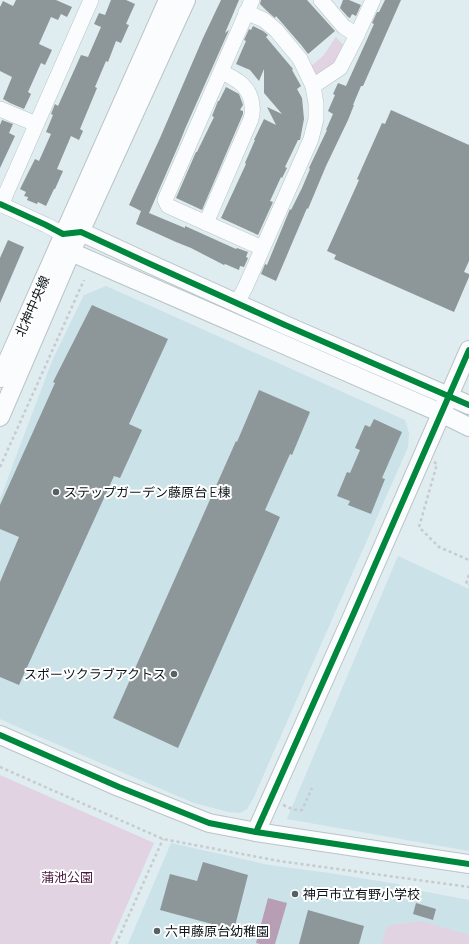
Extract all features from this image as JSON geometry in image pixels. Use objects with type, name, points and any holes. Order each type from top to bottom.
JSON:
[{"type":"street","points":[[91,0],[1,205],[63,234],[82,232],[368,362],[469,405]]},
{"type":"street","name":"北神中央線","points":[[0,378],[168,0]]},
{"type":"street","points":[[0,417],[72,252],[186,0]]},
{"type":"street","points":[[321,0],[344,27],[357,34]]},
{"type":"street","points":[[313,86],[340,68],[373,0]]},
{"type":"street","points":[[237,303],[245,288],[311,139],[316,119],[316,104],[313,86],[300,59],[276,30],[249,6],[165,200],[168,206],[262,248]]},
{"type":"street","points":[[206,223],[251,119],[252,106],[250,95],[244,85],[221,72]]},
{"type":"street","points":[[0,109],[36,124]]},
{"type":"street","points":[[63,234],[72,252],[441,413],[469,427]]},
{"type":"street","points":[[256,832],[469,350]]},
{"type":"street","points":[[0,735],[119,787],[209,823],[256,832],[469,864]]},
{"type":"path","points":[[0,467],[84,280]]},
{"type":"path","points":[[432,461],[437,464],[419,527],[440,547],[469,560]]},
{"type":"path","points":[[469,575],[466,584],[469,585]]},
{"type":"path","points":[[280,804],[294,810],[302,810],[312,788]]},
{"type":"path","points":[[116,944],[163,838]]},
{"type":"shaded area","points":[[106,286],[405,420],[409,433],[408,447],[253,799],[247,809],[240,813],[229,812],[194,803],[0,719],[0,499],[52,361],[84,295]]},
{"type":"shaded area","points":[[398,556],[469,589],[469,851],[287,819]]},
{"type":"shaded area","name":"神戸市立有野小学校","points":[[171,843],[269,865],[397,884],[411,889],[469,900],[469,944],[128,944]]},
{"type":"shaded area","points":[[268,898],[287,903],[275,944],[260,944],[256,943]]},
{"type":"green space","points":[[336,37],[344,46],[339,63],[320,81],[310,67],[323,56]]},
{"type":"green space","name":"蒲池公園","points":[[0,775],[154,843],[110,944],[0,944]]},
{"type":"green space","points":[[421,921],[469,935],[469,944],[382,944],[387,926]]},
{"type":"building","points":[[16,0],[56,0],[72,7],[67,17],[61,14],[58,20],[51,17],[39,44],[52,50],[45,65],[41,63],[28,92],[31,94],[24,109],[3,99],[12,77],[0,71],[0,7],[3,1],[13,6]]},
{"type":"building","points":[[111,0],[126,0],[135,4],[126,24],[129,25],[121,43],[116,41],[108,62],[106,61],[95,87],[97,88],[80,129],[83,131],[79,140],[71,136],[57,169],[63,171],[55,189],[46,206],[38,202],[37,204],[27,200],[28,197],[24,196],[26,192],[20,189],[35,159],[39,161],[51,134],[46,132],[53,115],[51,114],[55,104],[58,106],[81,55],[88,57],[101,27],[94,24],[99,13],[105,15]]},
{"type":"building","points":[[221,0],[239,0],[225,33],[229,30],[149,213],[185,228],[185,226],[236,249],[237,248],[248,252],[246,257],[248,258],[244,267],[240,266],[239,270],[225,264],[224,265],[191,248],[136,224],[141,211],[129,205]]},
{"type":"building","points":[[261,0],[307,0],[335,31],[308,54],[276,16],[275,18],[260,4]]},
{"type":"building","points":[[343,0],[349,0],[361,5],[356,16],[352,14],[350,18],[348,17],[340,8]]},
{"type":"building","points":[[385,0],[401,0],[363,86],[361,86],[348,120],[326,166],[308,209],[307,208],[276,281],[261,274],[265,264],[267,265],[290,209],[291,210],[302,188],[310,169],[309,168],[327,130],[333,114],[328,111],[335,95],[333,94],[338,83],[346,86],[374,24],[372,23]]},
{"type":"building","points":[[253,26],[268,35],[266,37],[293,69],[292,70],[301,86],[297,89],[302,98],[304,119],[300,140],[298,140],[285,167],[287,168],[282,178],[281,177],[270,201],[273,202],[258,235],[221,218],[246,164],[245,163],[254,140],[264,119],[276,125],[267,107],[282,114],[264,93],[264,69],[259,81],[250,70],[236,64],[246,41],[244,40],[249,29],[251,30]]},
{"type":"building","points":[[226,87],[239,94],[243,105],[240,110],[243,111],[243,114],[202,210],[176,198],[196,152],[214,117],[212,116],[218,101]]},
{"type":"building","points":[[391,110],[469,145],[469,261],[464,272],[469,274],[469,277],[454,312],[334,259],[336,255],[327,251],[359,180],[357,179],[382,123],[385,124]]},
{"type":"building","points":[[2,120],[13,124],[9,133],[15,136],[0,168],[0,125]]},
{"type":"building","points":[[8,240],[24,247],[0,303],[0,258]]},
{"type":"building","name":"ステップガーデン藤原台 E棟","points":[[92,305],[168,339],[129,424],[142,430],[120,478],[114,476],[19,685],[0,677],[0,582],[19,537],[0,529],[0,505],[55,383],[53,382]]},
{"type":"building","points":[[259,390],[310,412],[292,455],[290,454],[265,510],[280,517],[178,748],[113,718]]},
{"type":"building","points":[[374,419],[402,432],[382,478],[385,479],[371,514],[348,505],[350,501],[337,496],[347,472],[350,473],[360,450],[355,448],[365,425],[370,427]]},
{"type":"building","points":[[203,862],[248,875],[234,930],[160,910],[170,874],[197,881]]},
{"type":"building","points":[[416,903],[436,909],[433,920],[413,914]]},
{"type":"building","points":[[308,910],[364,926],[359,944],[299,944]]},
{"type":"cycle path","points":[[0,204],[63,234],[81,232],[285,325],[469,405]]},
{"type":"cycle path","points":[[256,832],[469,350]]},
{"type":"cycle path","points":[[0,735],[119,787],[209,823],[256,832],[469,864]]},
{"type":"place","name":"ステップガーデン藤原台 E棟","points":[[56,492]]},
{"type":"place","name":"スポーツクラブアクトス","points":[[174,674]]},
{"type":"place","name":"神戸市立有野小学校","points":[[295,894]]},
{"type":"place","name":"六甲藤原台幼稚園","points":[[157,931]]}]
